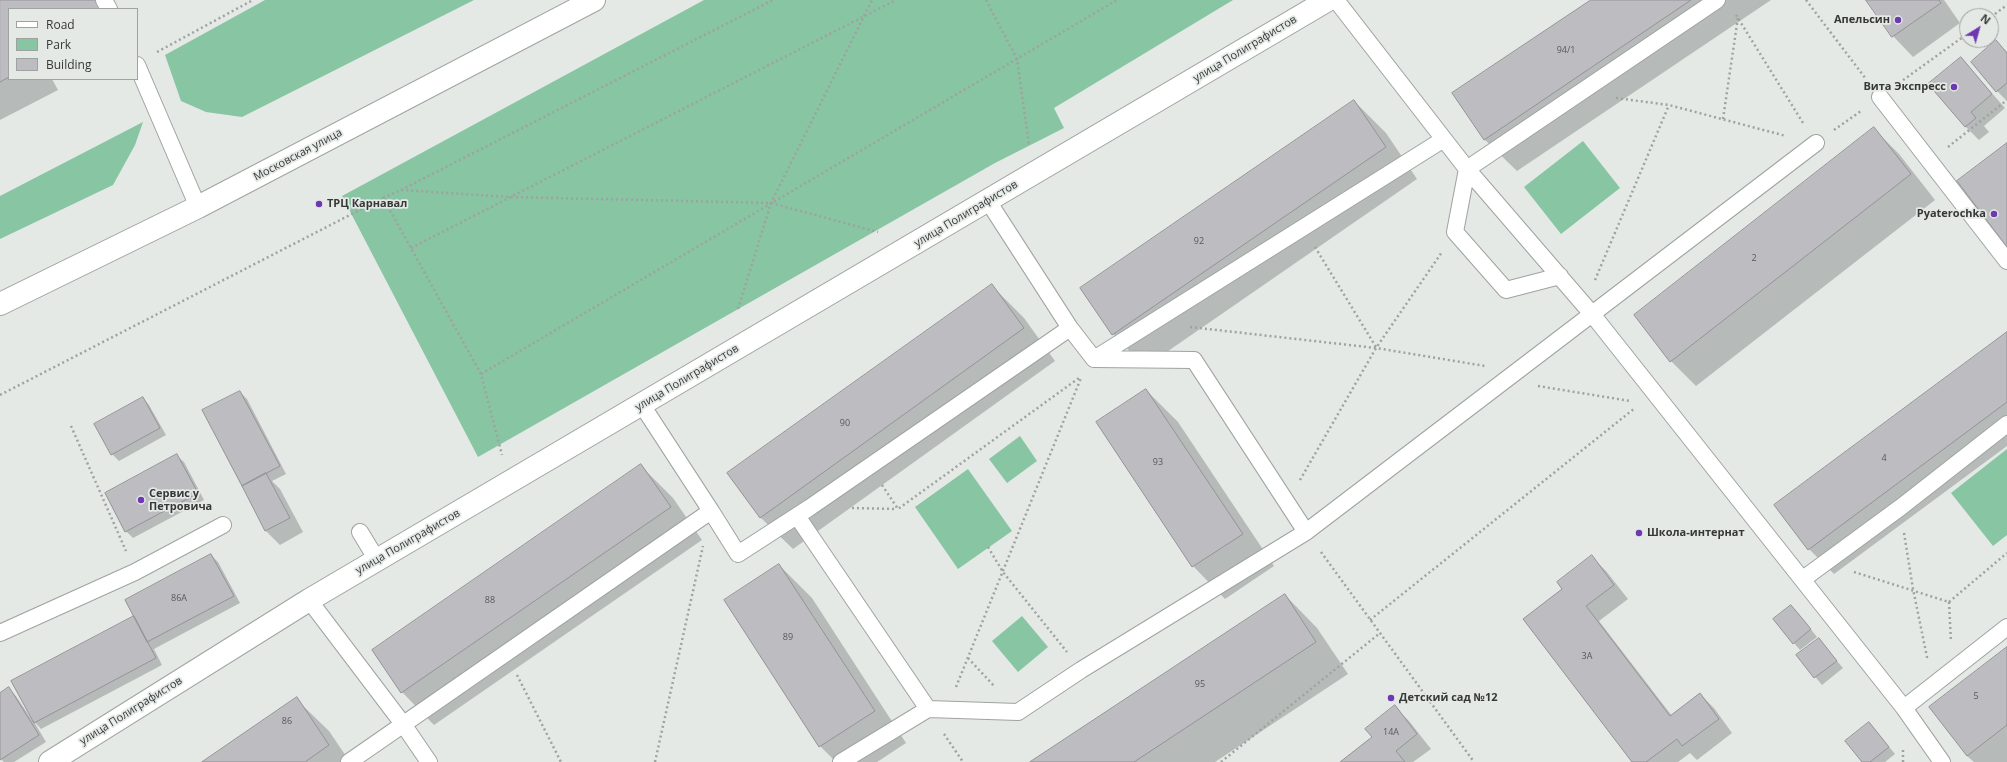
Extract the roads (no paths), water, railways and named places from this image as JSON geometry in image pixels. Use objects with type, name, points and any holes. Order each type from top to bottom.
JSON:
[{"type":"street","name":"Московская улица","points":[[0,304],[198,207],[594,0]]},
{"type":"street","name":"улица Полиграфистов","points":[[50,762],[309,600],[1328,0]]},
{"type":"lane","points":[[1336,0],[1467,169],[1588,309],[1803,579],[1908,705],[1942,762]]},
{"type":"lane","points":[[1560,276],[1506,290],[1455,232],[1467,169],[1717,0]]},
{"type":"lane","points":[[138,67],[198,207]]},
{"type":"lane","points":[[1880,97],[2007,261]]},
{"type":"lane","points":[[1094,359],[1444,139]]},
{"type":"lane","points":[[841,762],[928,709],[1018,712],[1081,670],[1306,532],[1510,376],[1588,309],[1816,144]]},
{"type":"lane","points":[[988,200],[1070,328],[1094,359]]},
{"type":"lane","points":[[642,405],[738,554],[869,467],[1070,328]]},
{"type":"lane","points":[[1094,359],[1194,360],[1306,532]]},
{"type":"lane","points":[[1803,579],[1901,507],[2007,424]]},
{"type":"lane","points":[[350,762],[711,511]]},
{"type":"lane","points":[[797,516],[928,709]]},
{"type":"lane","points":[[0,633],[135,572],[223,525]]},
{"type":"lane","points":[[360,532],[377,560]]},
{"type":"lane","points":[[309,600],[403,724],[429,762]]},
{"type":"lane","points":[[1908,705],[2007,627]]},
{"type":"place","name":"Апельсин","points":[[1898,20]]},
{"type":"place","name":"Вита Экспресс","points":[[1954,87]]},
{"type":"place","name":"ТРЦ Карнавал","points":[[319,204]]},
{"type":"place","name":"Pyaterochka","points":[[1994,214]]},
{"type":"place","name":"Сервис у Петровича","points":[[141,500]]},
{"type":"place","name":"Школа-интернат","points":[[1639,533]]},
{"type":"place","name":"Детский сад №12","points":[[1391,698]]}]
